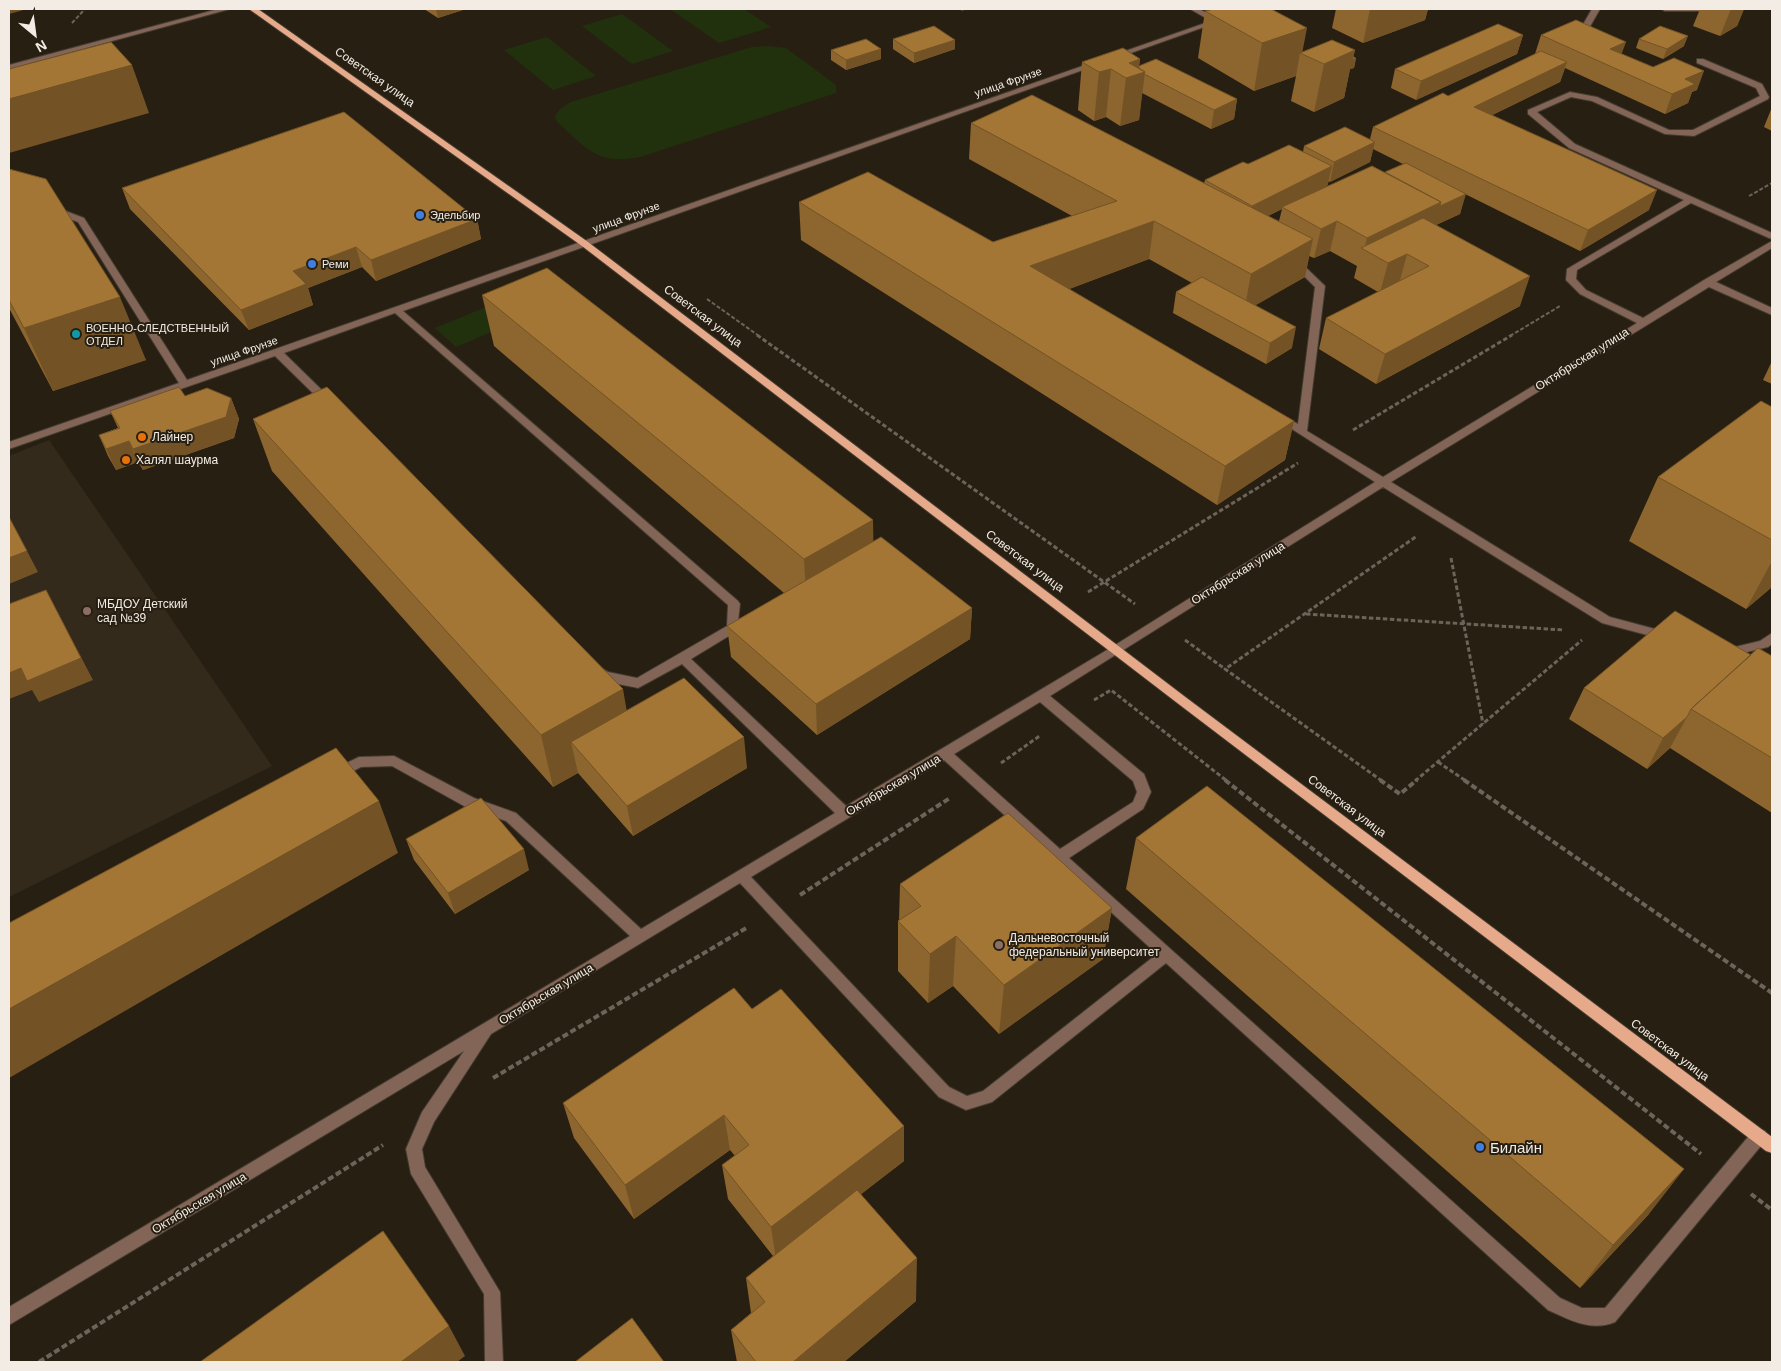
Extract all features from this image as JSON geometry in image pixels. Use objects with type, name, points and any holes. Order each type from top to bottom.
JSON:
[{"type":"main road","name":"Советская улица","points":[[253,9],[585,244],[1116,650],[1772,1146]]},
{"type":"street","points":[[9,67],[226,9]]},
{"type":"street","points":[[1194,9],[1217,21]]},
{"type":"street","name":"улица Фрунзе","points":[[9,446],[1251,9]]},
{"type":"street","points":[[1585,28],[1596,9]]},
{"type":"street","points":[[1665,9],[1721,9]]},
{"type":"street","points":[[1700,61],[1760,86],[1765,97],[1694,133],[1668,132],[1594,99],[1570,94],[1531,112],[1572,146],[1772,236]]},
{"type":"street","points":[[1003,95],[1020,105]]},
{"type":"street","points":[[1643,322],[1583,292],[1571,280],[1572,269],[1692,199]]},
{"type":"street","points":[[40,214],[63,213],[81,220],[184,383]]},
{"type":"street","name":"Октябрьская улица","points":[[9,1317],[1116,650],[1385,481],[1772,244]]},
{"type":"street","points":[[1282,254],[1298,264],[1320,286],[1302,431]]},
{"type":"street","points":[[1708,282],[1772,312]]},
{"type":"street","points":[[397,310],[734,604],[733,628],[638,683],[604,676],[590,663]]},
{"type":"street","points":[[277,352],[340,414]]},
{"type":"street","points":[[1268,411],[1385,481],[1606,620],[1680,640]]},
{"type":"street","points":[[1718,650],[1727,653],[1764,644],[1772,637]]},
{"type":"street","points":[[682,658],[845,814]]},
{"type":"street","points":[[1040,695],[1140,778],[1144,792],[1138,805],[1059,857]]},
{"type":"street","points":[[944,753],[1554,1304],[1581,1317],[1609,1316],[1759,1136]]},
{"type":"street","points":[[324,781],[358,762],[394,761],[469,802],[511,817],[641,937]]},
{"type":"street","points":[[742,876],[944,1092],[966,1103],[987,1097],[1166,955]]},
{"type":"street","points":[[487,1030],[428,1117],[414,1149],[417,1169],[492,1292],[494,1362]]},
{"type":"path","points":[[1720,212],[1772,183]]},
{"type":"path","points":[[1062,608],[1325,446],[1583,292]]},
{"type":"path","points":[[1483,724],[1443,519],[1225,669],[1400,794],[1483,724],[1592,631],[1606,620]]},
{"type":"path","points":[[1305,614],[1592,631]]},
{"type":"path","points":[[487,1082],[775,912],[975,781],[1067,717],[1111,690],[1772,1210]]},
{"type":"path","points":[[1438,762],[1772,993]]},
{"type":"path","points":[[39,1362],[428,1117]]},
{"type":"shaded area","name":"МБДОУ Детский сад №39","points":[[49,440],[272,766],[9,897],[9,456]]},
{"type":"green space","points":[[670,9],[744,9],[771,27],[719,43]]},
{"type":"green space","points":[[622,14],[673,51],[632,64],[582,26]]},
{"type":"green space","points":[[547,37],[596,76],[553,90],[504,50]]},
{"type":"green space","points":[[752,47],[786,48],[836,85],[836,93],[640,157],[625,159],[613,159],[594,153],[557,122],[555,116],[560,109],[571,102]]},
{"type":"green space","points":[[529,289],[551,307],[456,347],[435,328]]},
{"type":"building","points":[[1214,9],[1271,9],[1307,28],[1262,43],[1205,11]]},
{"type":"building","points":[[1576,20],[1626,42],[1610,49],[1653,67],[1674,58],[1704,71],[1685,79],[1695,84],[1672,94],[1541,35]]},
{"type":"building","points":[[1498,24],[1523,35],[1421,81],[1395,69]]},
{"type":"building","points":[[934,26],[955,40],[914,53],[893,39]]},
{"type":"building","points":[[1660,26],[1688,36],[1667,49],[1639,39]]},
{"type":"building","points":[[866,39],[881,49],[846,60],[831,50]]},
{"type":"building","points":[[1332,40],[1355,50],[1324,64],[1300,53]]},
{"type":"building","points":[[111,42],[132,65],[9,99],[9,69]]},
{"type":"building","points":[[1123,48],[1140,59],[1129,63],[1145,72],[1126,78],[1111,69],[1099,72],[1082,62]]},
{"type":"building","points":[[1541,51],[1567,62],[1474,107],[1657,190],[1588,230],[1373,127],[1443,93],[1448,96]]},
{"type":"building","points":[[1156,59],[1237,99],[1214,110],[1144,74],[1145,72],[1139,68],[1139,66]]},
{"type":"building","points":[[1032,95],[1313,239],[1251,274],[1154,221],[1030,266],[1294,421],[1225,466],[799,202],[868,172],[993,242],[1117,201],[971,123]]},
{"type":"building","points":[[344,112],[477,219],[371,260],[356,247],[293,271],[306,284],[241,310],[122,188]]},
{"type":"building","points":[[1345,127],[1375,142],[1334,162],[1304,146]]},
{"type":"building","points":[[1289,145],[1332,166],[1252,206],[1205,180],[1243,162],[1248,164]]},
{"type":"building","points":[[1406,163],[1466,194],[1440,206],[1441,202],[1385,172]]},
{"type":"building","points":[[1372,166],[1441,202],[1367,238],[1337,221],[1321,229],[1282,207]]},
{"type":"building","points":[[9,169],[46,179],[120,297],[24,328],[9,300]]},
{"type":"building","points":[[1423,218],[1530,276],[1385,354],[1326,318],[1429,266],[1407,254],[1388,263],[1361,248]]},
{"type":"building","points":[[547,268],[873,520],[804,559],[482,295]]},
{"type":"building","points":[[1202,277],[1296,327],[1270,343],[1176,292]]},
{"type":"building","points":[[179,387],[185,396],[207,388],[231,398],[226,417],[133,449],[129,441],[106,449],[99,435],[120,428],[110,411]]},
{"type":"building","points":[[327,387],[623,689],[541,735],[253,419]]},
{"type":"building","points":[[1761,401],[1772,407],[1772,540],[1658,477]]},
{"type":"building","points":[[9,517],[27,551],[9,558]]},
{"type":"building","points":[[881,537],[972,608],[816,704],[727,626]]},
{"type":"building","points":[[46,590],[81,658],[27,681],[21,668],[9,673],[9,604]]},
{"type":"building","points":[[1675,611],[1751,655],[1691,709],[1687,717],[1663,738],[1584,688]]},
{"type":"building","points":[[1758,648],[1772,656],[1772,758],[1691,709]]},
{"type":"building","points":[[684,678],[744,737],[627,806],[571,742]]},
{"type":"building","points":[[336,748],[379,801],[9,1009],[9,923]]},
{"type":"building","points":[[1207,786],[1684,1169],[1613,1245],[1136,838]]},
{"type":"building","points":[[481,798],[524,849],[448,893],[406,839]]},
{"type":"building","points":[[1008,813],[1112,908],[1004,985],[956,936],[930,954],[898,921],[921,906],[900,884]]},
{"type":"building","points":[[734,988],[752,1009],[781,989],[904,1126],[771,1227],[722,1165],[749,1145],[724,1115],[625,1185],[563,1103]]},
{"type":"building","points":[[857,1190],[917,1258],[793,1362],[756,1362],[731,1330],[765,1302],[746,1278]]},
{"type":"building","points":[[383,1231],[449,1326],[401,1362],[200,1362]]},
{"type":"building","points":[[632,1318],[664,1362],[575,1362]]},
{"type":"place","name":"Эдельбир","points":[[420,215]]},
{"type":"place","name":"Реми","points":[[312,264]]},
{"type":"place","name":"ВОЕННО-СЛЕДСТВЕННЫЙ ОТДЕЛ","points":[[76,334]]},
{"type":"place","name":"Лайнер","points":[[142,437]]},
{"type":"place","name":"Халял шаурма","points":[[126,460]]},
{"type":"place","name":"МБДОУ Детский сад №39","points":[[87,611]]},
{"type":"place","name":"Дальневосточный федеральный университет","points":[[999,945]]},
{"type":"place","name":"Билайн","points":[[1480,1147]]}]
